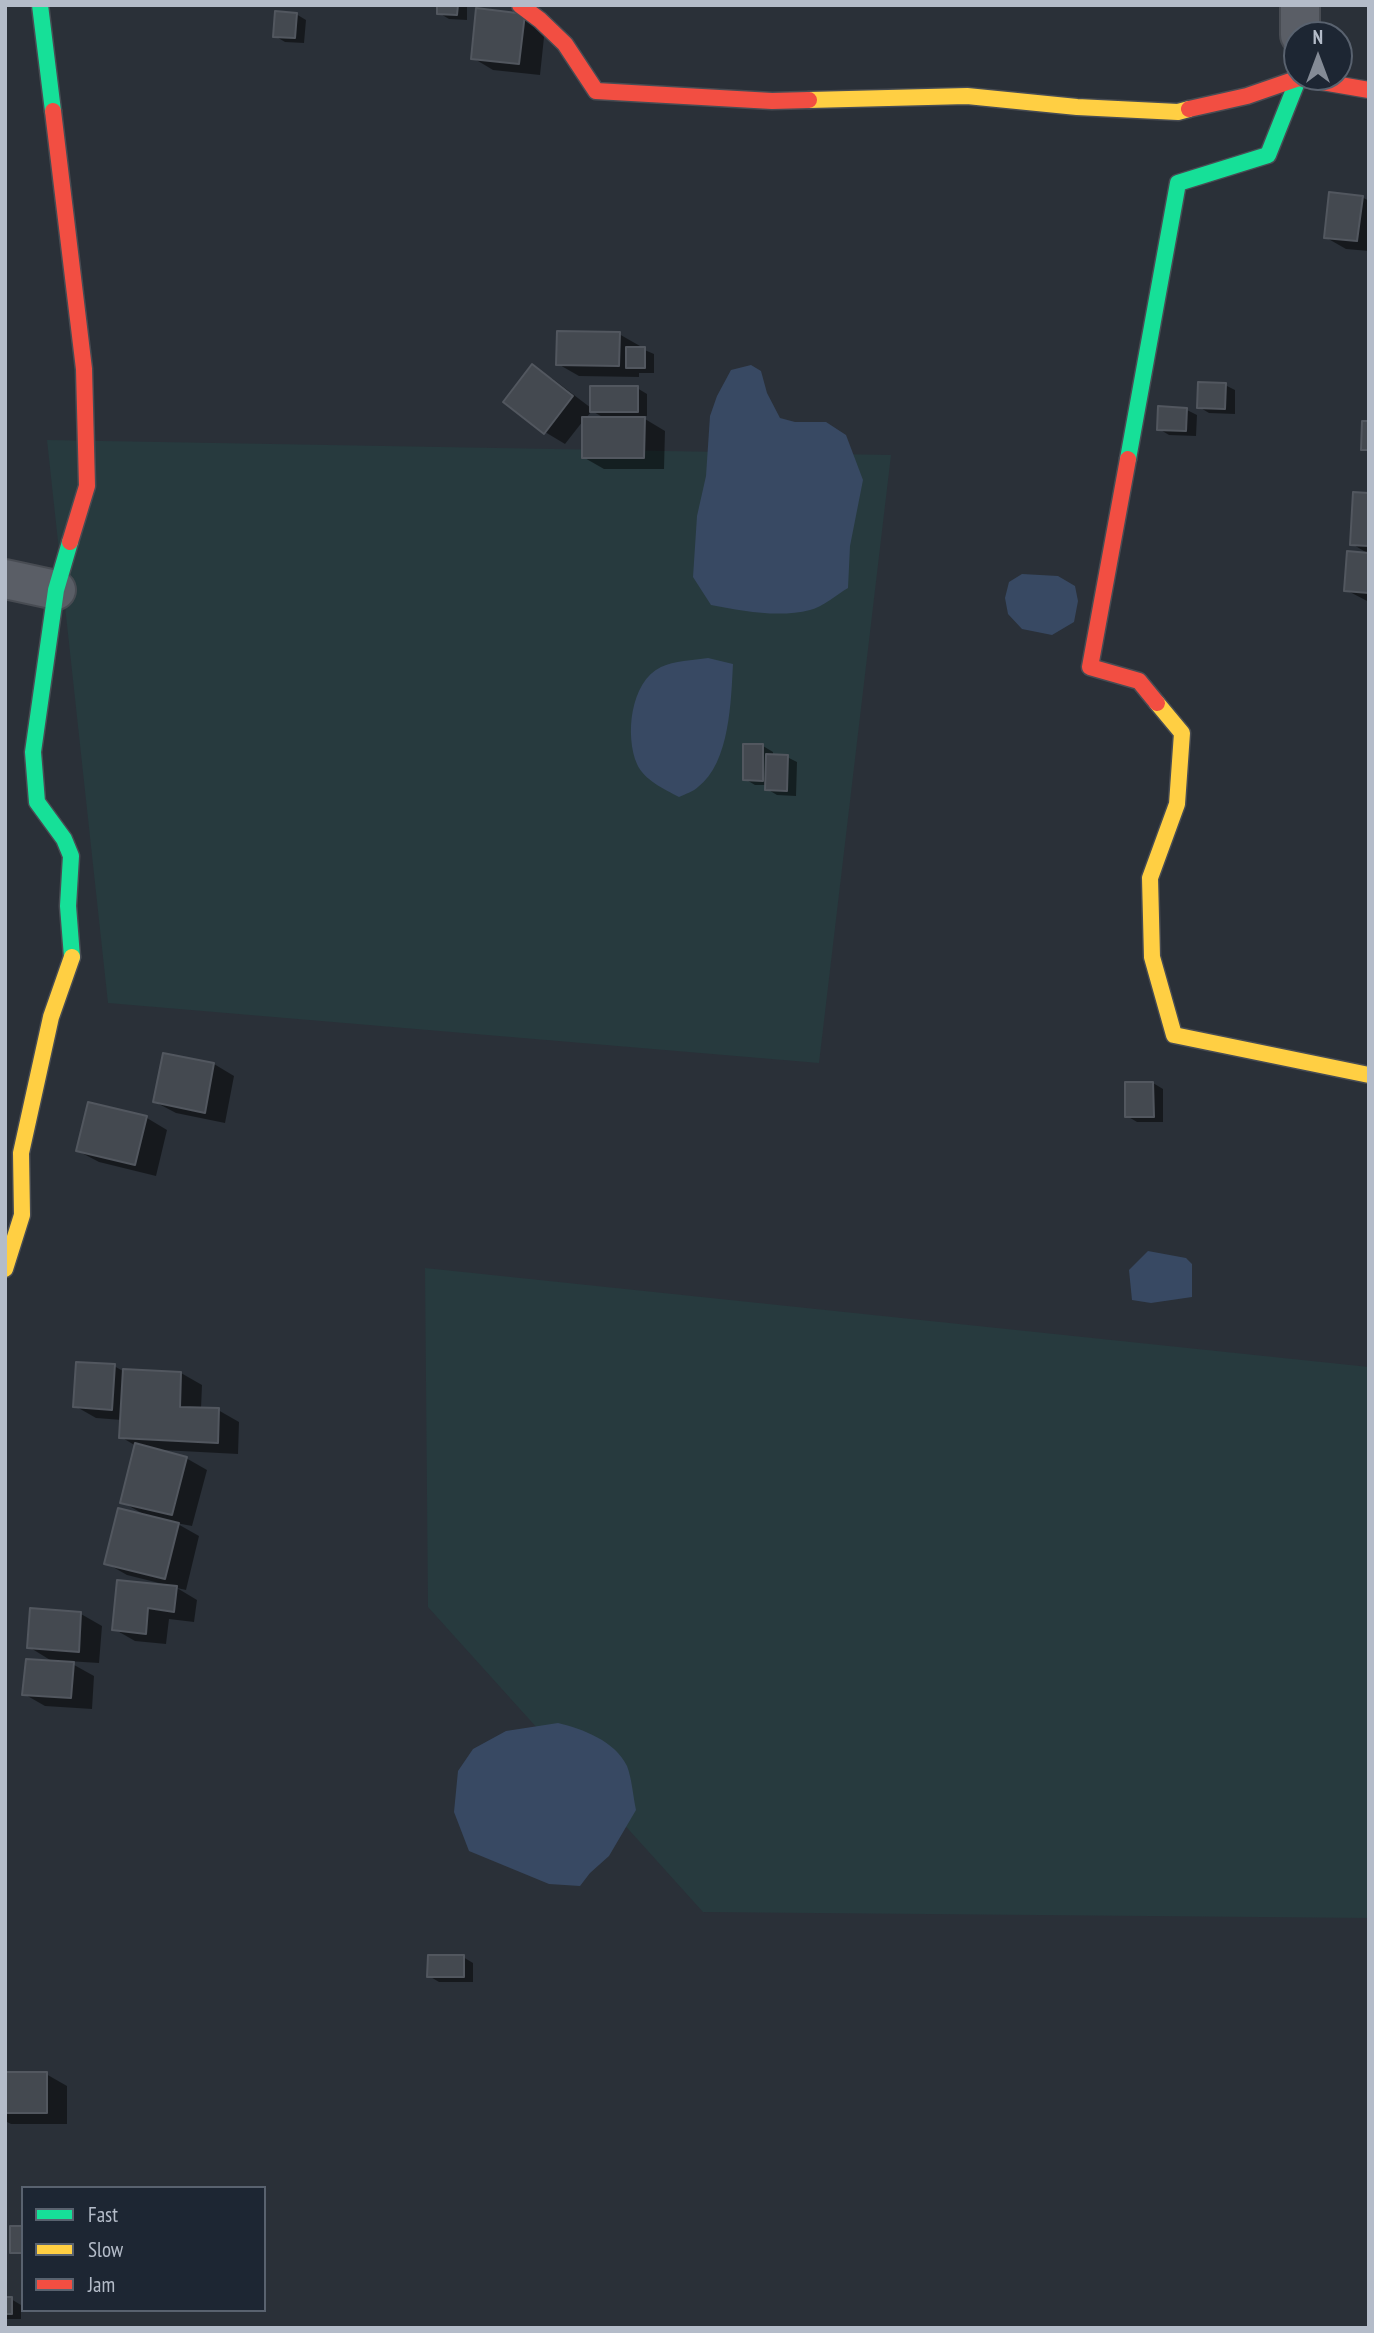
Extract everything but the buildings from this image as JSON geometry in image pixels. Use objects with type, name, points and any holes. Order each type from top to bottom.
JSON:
[{"type":"street","points":[[520,5],[565,44],[596,91],[772,101],[967,96],[1077,107],[1178,112],[1248,96],[1283,84]]},
{"type":"street","points":[[5,1269],[22,1215],[21,1153],[51,1017],[72,960],[68,906],[71,856],[64,839],[37,802],[33,752],[56,590],[87,486],[84,369],[34,6]]},
{"type":"street","points":[[1294,91],[1268,155],[1178,183],[1090,667],[1139,681],[1182,733],[1177,804],[1150,878],[1152,957],[1174,1034],[1369,1075]]},
{"type":"street","points":[[5,579],[56,590]]},
{"type":"green space","points":[[47,440],[891,455],[819,1063],[108,1003]]},
{"type":"green space","points":[[425,1268],[1369,1367],[1369,1918],[703,1912],[428,1607]]},
{"type":"water","points":[[751,365],[761,371],[767,393],[780,418],[795,422],[826,422],[846,435],[863,480],[850,546],[848,588],[825,604],[810,610],[773,614],[711,605],[693,577],[697,516],[706,476],[710,416],[731,370]]},
{"type":"water","points":[[1022,574],[1058,576],[1075,586],[1078,601],[1074,622],[1052,635],[1022,629],[1008,614],[1005,598],[1009,582]]},
{"type":"water","points":[[708,658],[733,664],[727,730],[717,763],[709,776],[696,789],[679,797],[649,779],[640,770],[631,739],[633,711],[642,685],[651,674],[661,667],[678,662]]},
{"type":"water","points":[[1148,1251],[1186,1258],[1192,1264],[1192,1297],[1151,1303],[1132,1300],[1129,1270]]},
{"type":"water","points":[[558,1723],[597,1737],[622,1757],[629,1771],[636,1810],[609,1856],[580,1886],[549,1884],[469,1851],[454,1812],[458,1771],[473,1749],[506,1731]]},
{"type":"traffic: fast","points":[[40,5],[53,111]]},
{"type":"traffic: fast","points":[[1128,459],[1178,183],[1268,155],[1293,91]]},
{"type":"traffic: fast","points":[[70,542],[56,590],[33,752],[37,802],[64,839],[71,856],[68,906],[72,957]]},
{"type":"traffic: slow","points":[[809,100],[967,96],[1077,107],[1178,112],[1189,109]]},
{"type":"traffic: slow","points":[[1157,703],[1182,733],[1177,804],[1150,878],[1152,957],[1174,1035],[1369,1075]]},
{"type":"traffic: slow","points":[[5,1269],[22,1215],[21,1153],[51,1017],[72,957]]},
{"type":"traffic: jam","points":[[520,5],[565,44],[596,91],[772,101],[809,100]]},
{"type":"traffic: jam","points":[[1189,109],[1247,96],[1299,78],[1369,90]]},
{"type":"traffic: jam","points":[[53,111],[84,369],[87,486],[70,542]]},
{"type":"traffic: jam","points":[[1128,459],[1090,667],[1139,681],[1157,703]]}]
